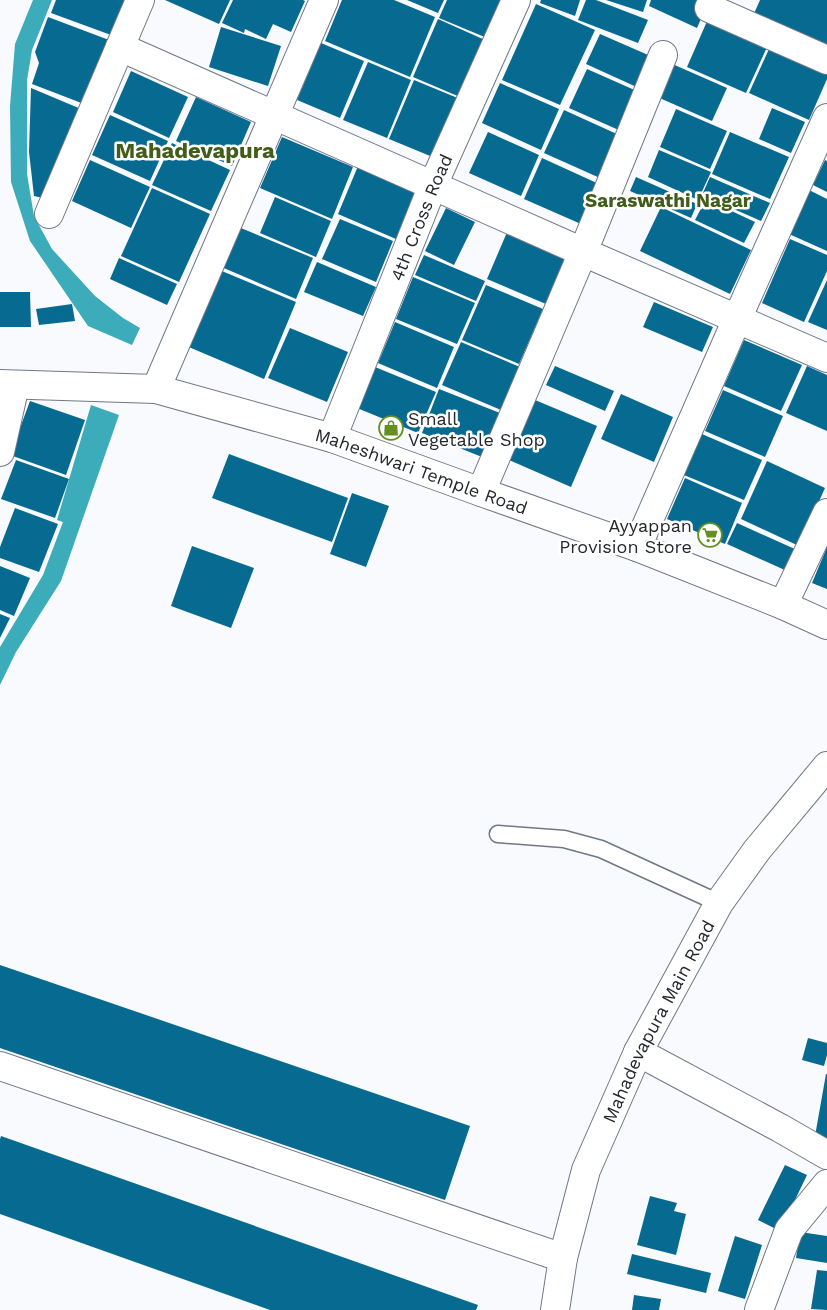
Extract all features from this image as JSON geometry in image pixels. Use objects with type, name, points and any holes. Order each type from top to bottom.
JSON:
[{"type":"street","points":[[49,214],[140,0]]},
{"type":"street","points":[[156,389],[324,0]]},
{"type":"street","name":"4th Cross Road","points":[[332,438],[433,185],[516,0]]},
{"type":"street","points":[[709,8],[827,60]]},
{"type":"street","points":[[120,47],[827,358]]},
{"type":"street","points":[[480,492],[584,252],[663,55]]},
{"type":"street","points":[[638,546],[827,118]]},
{"type":"street","points":[[0,452],[8,384]]},
{"type":"street","name":"Maheshwari Temple Road","points":[[8,384],[156,389],[332,438],[480,492],[638,546],[827,625]]},
{"type":"street","points":[[782,605],[827,513]]},
{"type":"street","name":"Mahadevapura Main Road","points":[[555,1310],[564,1258],[586,1170],[638,1052],[719,903],[757,850],[827,766]]},
{"type":"street","points":[[638,1052],[827,1155]]},
{"type":"street","points":[[0,1066],[564,1258]]},
{"type":"street","points":[[759,1310],[790,1230],[827,1184]]},
{"type":"lane","points":[[498,834],[564,840],[601,849],[719,903]]},
{"type":"water","points":[[33,0],[52,0],[32,50],[27,80],[27,174],[34,216],[52,249],[95,296],[123,318],[140,328],[132,345],[88,326],[30,241],[11,182],[10,106],[15,44]]},
{"type":"water","points":[[91,405],[119,415],[61,581],[16,652],[0,685],[0,647],[43,575],[63,522],[57,520]]},
{"type":"building","points":[[56,0],[125,0],[111,35],[51,13]]},
{"type":"building","points":[[165,0],[230,0],[219,24]]},
{"type":"building","points":[[233,0],[305,1],[291,32],[273,24],[266,39],[245,29],[244,33],[222,23]]},
{"type":"building","points":[[342,0],[394,0],[435,17],[410,77],[325,41]]},
{"type":"building","points":[[407,0],[444,0],[438,13]]},
{"type":"building","points":[[447,0],[503,0],[487,38],[439,18]]},
{"type":"building","points":[[541,0],[580,0],[575,16],[540,3]]},
{"type":"building","points":[[586,0],[596,0],[648,20],[638,43],[578,20]]},
{"type":"building","points":[[606,0],[647,0],[643,12]]},
{"type":"building","points":[[651,0],[709,0],[697,28],[649,6]]},
{"type":"building","points":[[760,0],[827,0],[827,49],[753,16]]},
{"type":"building","points":[[536,4],[595,30],[560,105],[502,80]]},
{"type":"building","points":[[48,17],[109,40],[84,104],[32,84],[39,63],[35,52]]},
{"type":"building","points":[[438,19],[485,40],[460,97],[413,77]]},
{"type":"building","points":[[708,19],[768,45],[746,93],[687,67]]},
{"type":"building","points":[[221,27],[281,46],[268,86],[209,67]]},
{"type":"building","points":[[600,34],[655,58],[641,89],[586,64]]},
{"type":"building","points":[[321,43],[364,61],[340,118],[297,100]]},
{"type":"building","points":[[769,49],[827,75],[809,120],[749,93]]},
{"type":"building","points":[[368,62],[411,80],[387,138],[343,120]]},
{"type":"building","points":[[670,63],[727,88],[712,121],[655,96]]},
{"type":"building","points":[[587,69],[639,92],[621,131],[569,108]]},
{"type":"building","points":[[131,71],[188,97],[169,138],[113,112]]},
{"type":"building","points":[[414,80],[460,99],[435,158],[389,139]]},
{"type":"building","points":[[500,83],[559,109],[541,150],[482,123]]},
{"type":"building","points":[[31,88],[81,109],[43,198],[34,196],[29,152]]},
{"type":"building","points":[[196,97],[251,122],[232,166],[176,141]]},
{"type":"building","points":[[772,108],[805,122],[791,153],[759,139]]},
{"type":"building","points":[[676,109],[727,131],[710,169],[660,147]]},
{"type":"building","points":[[564,110],[619,135],[600,178],[544,153]]},
{"type":"building","points":[[110,115],[168,141],[150,181],[92,155]]},
{"type":"building","points":[[488,132],[539,155],[521,196],[469,173]]},
{"type":"building","points":[[730,132],[789,157],[770,199],[712,174]]},
{"type":"building","points":[[282,137],[353,167],[332,219],[260,188]]},
{"type":"building","points":[[172,143],[230,170],[211,211],[152,185]]},
{"type":"building","points":[[659,150],[711,172],[698,200],[648,177]]},
{"type":"building","points":[[542,158],[599,184],[581,224],[524,199]]},
{"type":"building","points":[[90,160],[150,187],[131,228],[72,201]]},
{"type":"building","points":[[825,160],[827,161],[827,192],[813,185]]},
{"type":"building","points":[[358,166],[417,191],[396,239],[338,214]]},
{"type":"building","points":[[636,177],[697,204],[691,218],[630,191]]},
{"type":"building","points":[[710,177],[770,203],[761,221],[702,195]]},
{"type":"building","points":[[152,188],[210,214],[179,282],[121,256]]},
{"type":"building","points":[[809,190],[827,199],[827,251],[789,234]]},
{"type":"building","points":[[275,197],[331,221],[316,257],[260,233]]},
{"type":"building","points":[[706,199],[755,222],[744,243],[695,220]]},
{"type":"building","points":[[661,207],[751,250],[730,294],[640,251]]},
{"type":"building","points":[[446,208],[475,222],[454,265],[425,251]]},
{"type":"building","points":[[340,219],[393,241],[376,282],[322,259]]},
{"type":"building","points":[[236,226],[313,258],[296,299],[219,266]]},
{"type":"building","points":[[508,230],[566,256],[546,304],[487,279]]},
{"type":"building","points":[[790,239],[827,255],[827,271],[804,322],[762,303]]},
{"type":"building","points":[[424,255],[485,281],[476,301],[415,275]]},
{"type":"building","points":[[119,258],[177,284],[167,305],[110,279]]},
{"type":"building","points":[[317,262],[376,287],[363,316],[304,292]]},
{"type":"building","points":[[217,269],[296,302],[264,379],[184,345]]},
{"type":"building","points":[[413,277],[475,303],[457,344],[396,319]]},
{"type":"building","points":[[827,280],[827,330],[808,322]]},
{"type":"building","points":[[486,285],[543,309],[519,364],[462,340]]},
{"type":"building","points":[[0,292],[30,292],[31,327],[0,327]]},
{"type":"building","points":[[654,302],[713,327],[702,352],[643,327]]},
{"type":"building","points":[[72,304],[75,321],[39,325],[36,309]]},
{"type":"building","points":[[395,322],[454,347],[437,388],[378,363]]},
{"type":"building","points":[[290,328],[348,352],[327,402],[268,378]]},
{"type":"building","points":[[744,340],[802,365],[781,411],[724,386]]},
{"type":"building","points":[[461,342],[520,367],[501,410],[442,385]]},
{"type":"building","points":[[555,366],[614,391],[605,411],[546,385]]},
{"type":"building","points":[[807,366],[827,375],[827,431],[786,413]]},
{"type":"building","points":[[375,367],[436,392],[418,433],[357,408]]},
{"type":"building","points":[[439,389],[500,413],[482,457],[422,433]]},
{"type":"building","points":[[723,390],[783,416],[765,457],[705,431]]},
{"type":"building","points":[[621,394],[673,417],[654,462],[601,439]]},
{"type":"building","points":[[535,400],[597,426],[571,487],[509,460]]},
{"type":"building","points":[[30,401],[85,420],[66,475],[10,455]]},
{"type":"building","points":[[702,434],[762,460],[744,500],[684,475]]},
{"type":"building","points":[[229,454],[348,498],[332,542],[212,498]]},
{"type":"building","points":[[16,460],[69,479],[55,518],[1,499]]},
{"type":"building","points":[[767,461],[825,488],[799,546],[741,519]]},
{"type":"building","points":[[685,478],[742,503],[725,544],[667,519]]},
{"type":"building","points":[[352,493],[389,506],[366,567],[330,554]]},
{"type":"building","points":[[15,508],[58,524],[39,572],[0,558],[0,547]]},
{"type":"building","points":[[737,523],[797,550],[787,571],[727,544]]},
{"type":"building","points":[[192,546],[254,568],[231,628],[171,606]]},
{"type":"building","points":[[827,547],[827,589],[812,583]]},
{"type":"building","points":[[0,566],[30,578],[14,616],[0,610]]},
{"type":"building","points":[[0,614],[10,618],[0,638]]},
{"type":"building","points":[[0,965],[470,1126],[445,1200],[0,1048]]},
{"type":"building","points":[[808,1038],[827,1043],[827,1055],[824,1066],[802,1060]]},
{"type":"building","points":[[827,1074],[827,1139],[815,1136]]},
{"type":"building","points":[[1,1136],[478,1305],[476,1310],[270,1310],[0,1214]]},
{"type":"building","points":[[785,1165],[807,1175],[780,1231],[758,1220]]},
{"type":"building","points":[[650,1196],[677,1203],[674,1211],[686,1214],[676,1255],[637,1245]]},
{"type":"building","points":[[800,1232],[827,1236],[827,1263],[796,1258]]},
{"type":"building","points":[[735,1236],[762,1245],[745,1299],[718,1291]]},
{"type":"building","points":[[632,1254],[711,1273],[706,1293],[627,1274]]},
{"type":"building","points":[[817,1270],[827,1271],[827,1310],[811,1309]]},
{"type":"building","points":[[634,1295],[661,1299],[659,1310],[632,1310]]},
{"type":"place","name":"Small Vegetable Shop","points":[[391,428]]},
{"type":"place","name":"Ayyappan Provision Store","points":[[710,535]]},
{"type":"district","name":"Mahadevapura","points":[[195,150]]},
{"type":"district","name":"Saraswathi Nagar","points":[[668,200]]}]
